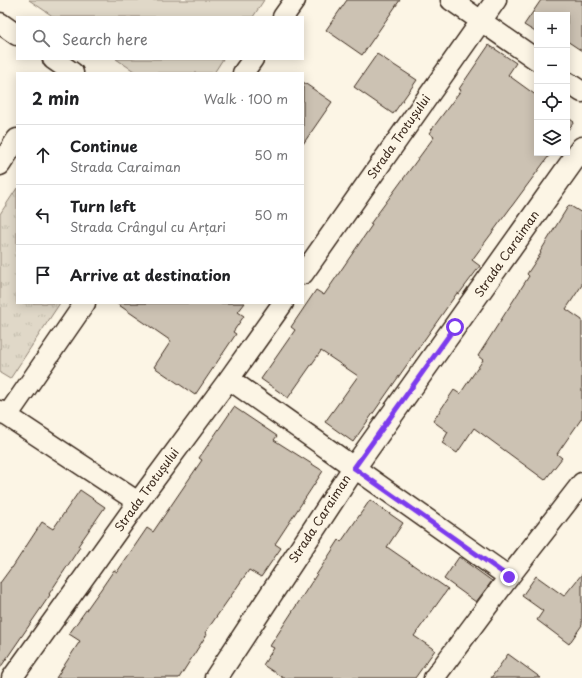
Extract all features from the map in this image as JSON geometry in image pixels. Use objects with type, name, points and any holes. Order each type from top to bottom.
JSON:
[{"type":"street","points":[[284,16],[295,0]]},
{"type":"street","points":[[451,0],[534,58]]},
{"type":"street","name":"Strada Trotușului","points":[[304,273],[496,0]]},
{"type":"street","points":[[0,23],[16,34]]},
{"type":"street","points":[[244,72],[252,60]]},
{"type":"street","points":[[570,84],[582,92]]},
{"type":"street","points":[[0,165],[16,141]]},
{"type":"street","name":"Strada Caraiman","points":[[216,678],[354,468],[582,148]]},
{"type":"street","points":[[83,304],[4,413],[138,502]]},
{"type":"street","name":"Strada Trotușului","points":[[12,678],[282,304]]},
{"type":"street","points":[[229,379],[509,577]]},
{"type":"street","points":[[434,678],[509,577],[579,494]]},
{"type":"green space","points":[[29,0],[264,0],[254,16],[53,16]]},
{"type":"green space","points":[[118,60],[222,60],[215,72],[136,72]]},
{"type":"green space","points":[[16,190],[16,304],[59,304],[10,379],[0,373],[0,214]]},
{"type":"building","points":[[347,0],[400,0],[362,55],[326,30]]},
{"type":"building","points":[[541,0],[582,0],[582,51],[570,43],[570,12],[534,12],[534,31],[524,25]]},
{"type":"building","points":[[489,45],[516,63],[508,75],[534,94],[534,156],[549,156],[472,260],[480,266],[459,294],[457,293],[353,442],[325,422],[358,376],[321,351],[288,398],[261,379],[295,330],[291,327],[316,290],[324,295],[372,225],[370,224],[434,137],[429,133],[461,90],[459,89]]},
{"type":"building","points":[[377,54],[417,80],[393,114],[354,87]]},
{"type":"building","points":[[304,83],[332,102],[304,143]]},
{"type":"building","points":[[570,119],[574,122],[570,127]]},
{"type":"building","points":[[569,205],[582,213],[582,285],[566,309],[582,320],[582,418],[557,454],[562,458],[545,480],[474,428],[457,453],[442,443],[448,432],[433,421],[454,390],[460,394],[483,360],[478,356],[529,276],[527,274]]},
{"type":"building","points":[[117,304],[244,304],[238,312],[244,316],[233,332],[236,334],[195,395],[154,367],[171,341]]},
{"type":"building","points":[[234,407],[277,436],[274,440],[323,471],[275,544],[281,548],[261,577],[249,570],[205,633],[207,634],[179,678],[56,678],[80,641],[69,634],[114,570],[117,572],[147,528],[153,532],[202,460],[199,458]]},
{"type":"building","points":[[80,490],[105,507],[78,546],[80,547],[49,594],[50,595],[0,668],[0,583],[12,568],[42,522],[53,529]]},
{"type":"building","points":[[370,500],[403,523],[387,547],[448,589],[414,636],[435,650],[415,678],[283,678],[263,665],[274,648],[270,646],[339,540],[341,542]]},
{"type":"building","points":[[459,557],[492,581],[476,602],[444,579]]},
{"type":"building","points":[[582,574],[582,625],[569,644],[537,620],[543,611],[522,596],[536,576],[564,596]]},
{"type":"building","points":[[508,654],[541,678],[491,678]]},
{"type":"route","points":[[455,327],[354,468],[509,577]]}]
